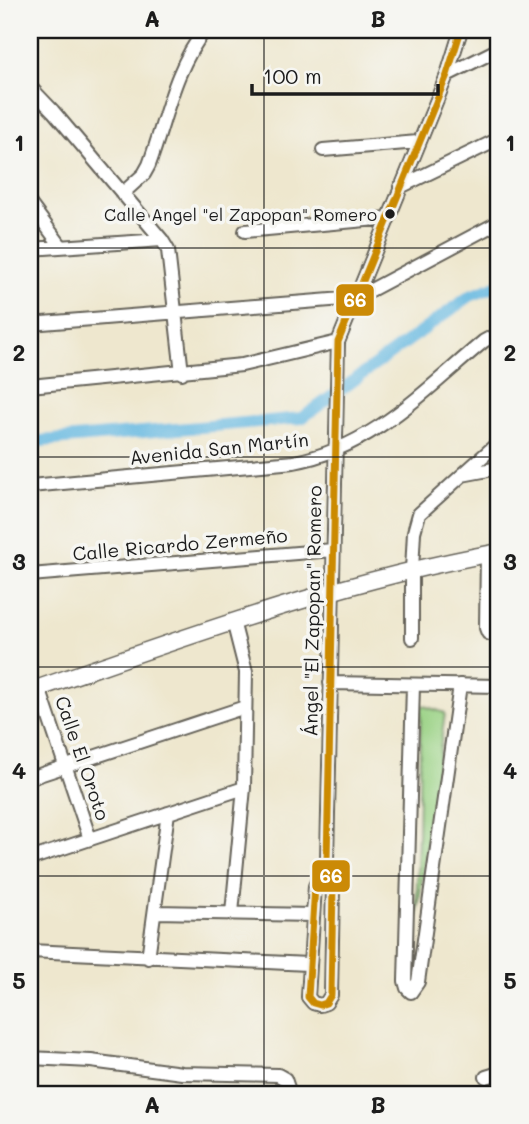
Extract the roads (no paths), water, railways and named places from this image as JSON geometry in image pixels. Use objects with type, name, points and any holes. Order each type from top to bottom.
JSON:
[{"type":"street","points":[[122,194],[144,174],[149,165],[177,79],[192,46],[205,30]]},
{"type":"street","name":"Ángel \"El Zapopan\" Romero","points":[[327,860],[315,886],[308,964],[308,997],[313,1003],[320,1005],[326,1003],[331,996],[333,886],[327,860],[338,342],[447,75],[461,30]]},
{"type":"street","points":[[447,75],[499,49]]},
{"type":"street","points":[[30,87],[162,240],[171,260],[182,373]]},
{"type":"street","points":[[400,187],[499,139]]},
{"type":"street","points":[[323,150],[418,142]]},
{"type":"street","points":[[30,204],[61,246]]},
{"type":"street","points":[[244,231],[388,218]]},
{"type":"street","points":[[30,324],[356,298],[499,222]]},
{"type":"street","points":[[30,248],[162,240]]},
{"type":"street","name":"Avenida San Martín","points":[[30,486],[294,462],[334,452],[370,435],[484,341],[499,333]]},
{"type":"street","points":[[30,386],[242,365],[338,342]]},
{"type":"street","points":[[412,638],[412,570],[419,514],[499,442]]},
{"type":"street","points":[[462,475],[499,468]]},
{"type":"street","name":"Calle Ricardo Zermeño","points":[[30,575],[333,550]]},
{"type":"street","points":[[34,690],[233,621],[412,570],[493,553],[486,628],[494,635]]},
{"type":"street","points":[[232,913],[244,788],[246,664],[233,621]]},
{"type":"street","points":[[330,683],[499,686]]},
{"type":"street","points":[[413,685],[405,981],[411,992],[418,982],[460,685]]},
{"type":"street","name":"Calle El Oroto","points":[[34,690],[65,766],[90,839]]},
{"type":"street","points":[[30,778],[245,707]]},
{"type":"street","points":[[30,859],[244,788]]},
{"type":"street","points":[[148,958],[168,813]]},
{"type":"street","points":[[155,912],[313,915]]},
{"type":"street","points":[[30,951],[308,964]]},
{"type":"street","points":[[30,1058],[90,1061],[182,1073],[278,1075],[285,1079],[290,1094]]},
{"type":"street","points":[[486,1077],[499,1073]]},
{"type":"waterway","points":[[30,442],[302,418],[470,296],[499,285]]},
{"type":"place","name":"Calle Angel \"el Zapopan\" Romero","points":[[390,214]]}]
